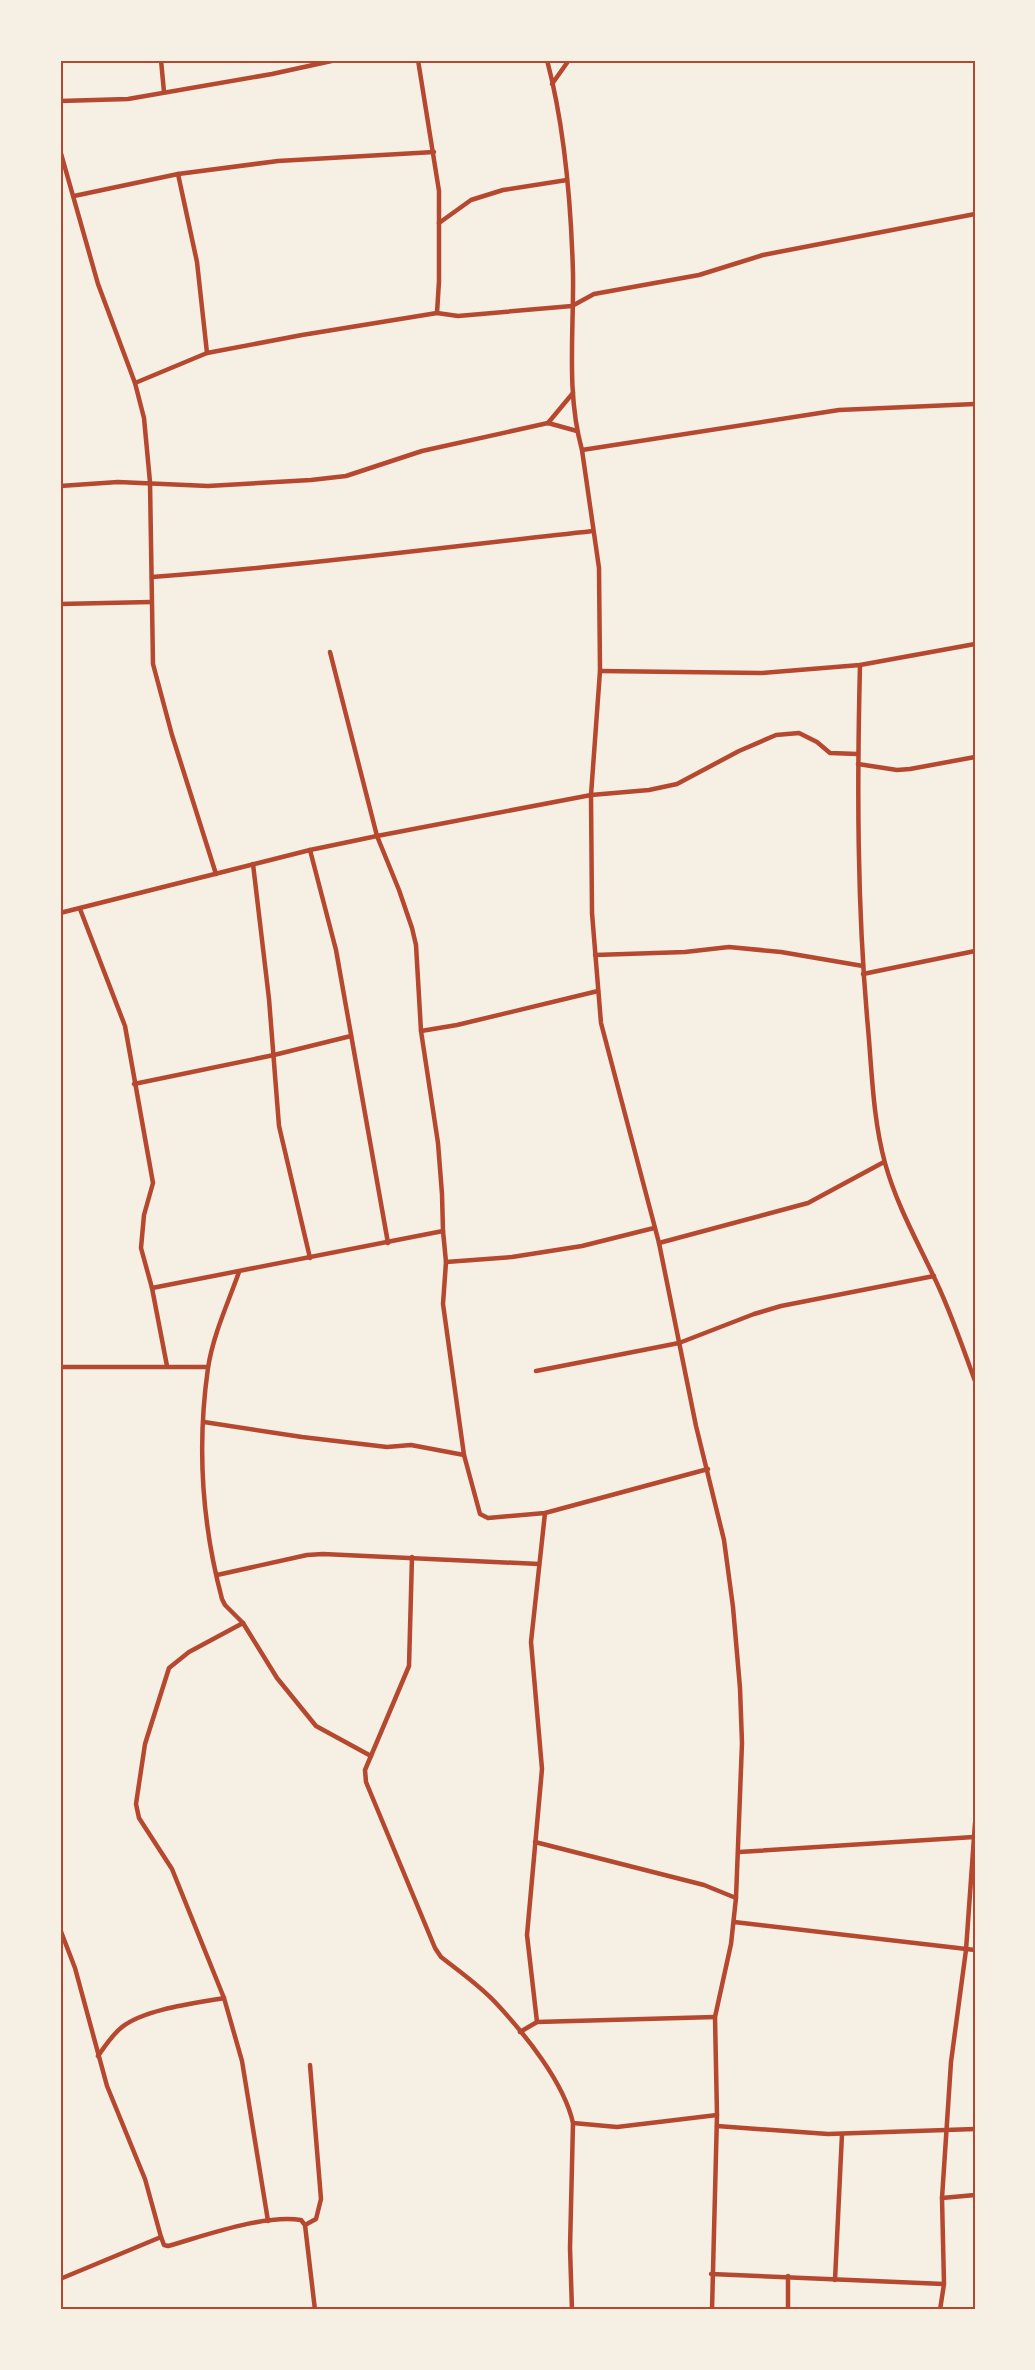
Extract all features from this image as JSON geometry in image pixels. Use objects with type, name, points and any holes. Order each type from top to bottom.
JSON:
[{"type":"street","points":[[161,60],[164,93]]},
{"type":"street","points":[[60,101],[128,99],[272,74],[336,60]]},
{"type":"street","points":[[418,60],[439,191],[436,313]]},
{"type":"street","points":[[547,60],[567,180],[573,273],[573,393],[599,568],[600,671],[591,795],[592,913],[603,1035],[659,1243],[696,1426],[724,1540],[739,1669],[742,1743],[736,1898],[734,1922],[715,2017],[717,2126],[711,2310]]},
{"type":"street","points":[[552,84],[569,60]]},
{"type":"street","points":[[60,150],[98,284],[135,383],[144,418],[150,482],[153,664],[172,735],[216,874]]},
{"type":"street","points":[[74,196],[178,174],[278,162],[434,152]]},
{"type":"street","points":[[178,174],[197,262],[207,353]]},
{"type":"street","points":[[439,224],[471,200],[503,190],[567,180]]},
{"type":"street","points":[[135,383],[207,353],[436,313],[458,316],[572,306],[594,294],[699,275],[763,255],[975,214]]},
{"type":"street","points":[[548,423],[573,393]]},
{"type":"street","points":[[582,450],[839,410],[975,404]]},
{"type":"street","points":[[60,486],[150,482],[208,486],[311,480],[346,476],[422,451],[548,423],[577,431]]},
{"type":"street","points":[[152,577],[276,567],[374,554],[593,531]]},
{"type":"street","points":[[60,604],[152,602]]},
{"type":"street","points":[[600,671],[761,673],[860,665],[975,644]]},
{"type":"street","points":[[330,652],[377,836],[412,928],[416,945],[421,1031],[438,1143],[442,1194],[442,1231],[446,1262],[443,1304],[464,1455],[480,1514],[488,1518],[545,1513],[708,1469]]},
{"type":"street","points":[[860,665],[857,820],[863,974],[874,1102],[884,1161],[916,1242],[934,1276],[975,1381]]},
{"type":"street","points":[[60,913],[310,850],[591,795],[649,790],[677,784],[739,751],[776,735],[799,734],[817,742],[830,753],[858,754]]},
{"type":"street","points":[[858,764],[910,770],[975,757]]},
{"type":"street","points":[[310,850],[336,950],[388,1243]]},
{"type":"street","points":[[252,864],[274,1054],[279,1126],[309,1258]]},
{"type":"street","points":[[80,909],[122,1014],[153,1183],[141,1236],[145,1269],[152,1288],[167,1366]]},
{"type":"street","points":[[595,955],[685,952],[729,947],[781,952],[863,966]]},
{"type":"street","points":[[863,974],[975,951]]},
{"type":"street","points":[[421,1031],[456,1025],[598,991]]},
{"type":"street","points":[[134,1084],[351,1036]]},
{"type":"street","points":[[659,1243],[808,1203],[884,1161]]},
{"type":"street","points":[[446,1262],[512,1257],[582,1246],[654,1228]]},
{"type":"street","points":[[152,1288],[442,1231]]},
{"type":"street","points":[[239,1272],[208,1367],[201,1465],[207,1524],[225,1605],[243,1623],[277,1678],[316,1726],[371,1756]]},
{"type":"street","points":[[536,1371],[679,1343],[781,1306],[934,1276]]},
{"type":"street","points":[[60,1366],[208,1367]]},
{"type":"street","points":[[204,1422],[387,1447],[411,1445],[464,1455]]},
{"type":"street","points":[[537,2022],[526,1935],[542,1769],[531,1642],[545,1513]]},
{"type":"street","points":[[217,1575],[307,1555],[412,1557],[539,1564]]},
{"type":"street","points":[[412,1557],[409,1666],[365,1770],[366,1782],[429,1937],[441,1957],[494,2001],[520,2032],[562,2094],[570,2110],[573,2123],[570,2248],[572,2310]]},
{"type":"street","points":[[243,1623],[189,1652],[169,1668],[145,1744],[136,1804],[139,1818],[172,1869],[224,1998],[242,2061],[268,2221]]},
{"type":"street","points":[[940,2310],[944,2284],[942,2198],[951,2062],[966,1950],[975,1823]]},
{"type":"street","points":[[739,1852],[974,1837]]},
{"type":"street","points":[[535,1842],[704,1885],[736,1898]]},
{"type":"street","points":[[734,1922],[975,1950]]},
{"type":"street","points":[[60,1929],[75,1968],[107,2086],[145,2179],[164,2245],[168,2247],[237,2227],[268,2221],[301,2220],[305,2225],[315,2310]]},
{"type":"street","points":[[98,2056],[124,2025],[169,2008],[224,1998]]},
{"type":"street","points":[[520,2032],[537,2022],[715,2017]]},
{"type":"street","points":[[305,2225],[316,2219],[321,2199],[310,2065]]},
{"type":"street","points":[[573,2123],[617,2127],[717,2115]]},
{"type":"street","points":[[717,2126],[842,2134],[975,2129]]},
{"type":"street","points":[[835,2280],[842,2134]]},
{"type":"street","points":[[942,2198],[975,2195]]},
{"type":"street","points":[[60,2279],[161,2237]]},
{"type":"street","points":[[711,2274],[944,2284]]},
{"type":"street","points":[[788,2276],[788,2310]]}]
